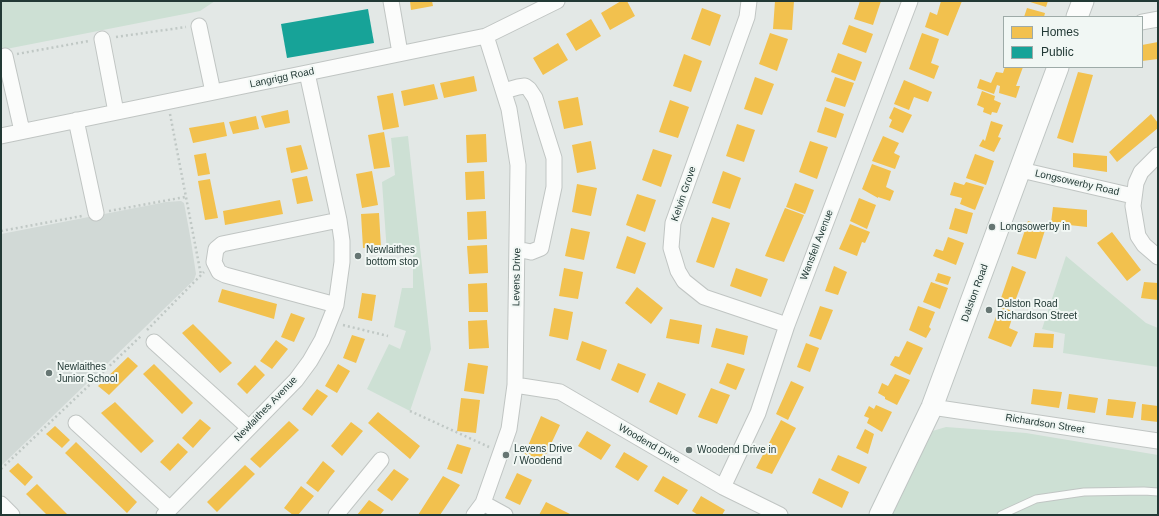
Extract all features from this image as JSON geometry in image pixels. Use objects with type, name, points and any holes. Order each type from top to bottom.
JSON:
[{"type":"main road","points":[[1077,16],[1083,1]]},
{"type":"main road","name":"Dalston Road","points":[[880,515],[932,407],[1058,68]]},
{"type":"street","points":[[391,1],[400,53]]},
{"type":"street","name":"Langrigg Road","points":[[1,136],[486,36],[557,1]]},
{"type":"street","name":"Kelvin Grove","points":[[749,1],[747,18],[673,223],[671,248],[678,271],[684,281],[704,297],[787,325]]},
{"type":"street","name":"Wansfell Avenue","points":[[723,487],[758,413],[787,325],[910,1]]},
{"type":"street","points":[[1143,22],[1158,20]]},
{"type":"street","points":[[199,26],[213,92]]},
{"type":"street","name":"Levens Drive","points":[[478,509],[502,453],[510,429],[515,385],[518,165],[509,109],[486,36]]},
{"type":"street","points":[[102,39],[116,112]]},
{"type":"street","points":[[5,56],[22,131]]},
{"type":"street","name":"Newlaithes Avenue","points":[[167,512],[248,427],[296,380],[310,361],[330,322],[336,306],[342,262],[339,220],[307,72]]},
{"type":"street","points":[[504,91],[525,86],[530,89],[535,98],[554,158],[554,187],[541,248],[531,252],[517,249]]},
{"type":"street","points":[[76,120],[96,214]]},
{"type":"street","points":[[1158,155],[1141,172],[1136,183],[1133,196],[1133,206],[1138,236],[1144,245],[1158,257]]},
{"type":"street","name":"Longsowerby Road","points":[[1021,170],[1133,196]]},
{"type":"street","points":[[336,306],[225,276],[219,272],[214,262],[216,249],[222,244],[339,220]]},
{"type":"street","points":[[154,342],[248,427]]},
{"type":"street","name":"Woodend Drive","points":[[515,385],[560,392],[723,487],[780,515]]},
{"type":"street","name":"Richardson Street","points":[[932,407],[1158,441]]},
{"type":"street","points":[[76,423],[167,512]]},
{"type":"street","points":[[336,515],[381,460]]},
{"type":"street","points":[[1,504],[12,515]]},
{"type":"street","points":[[478,509],[505,515]]},
{"type":"lane","points":[[1001,515],[1036,499],[1084,492],[1158,492]]},
{"type":"path","points":[[168,101],[201,275]]},
{"type":"path","points":[[1,469],[147,330],[214,262]]},
{"type":"path","points":[[330,322],[388,336]]},
{"type":"path","points":[[410,412],[502,453]]},
{"type":"shaded area","name":"Newlaithes Junior School","points":[[181,201],[184,203],[191,241],[196,274],[194,280],[1,466],[1,234],[166,202]]},
{"type":"green space","points":[[1,1],[215,1],[200,11],[1,50]]},
{"type":"green space","points":[[408,136],[431,349],[410,411],[367,389],[389,344],[400,349],[406,331],[394,327],[402,288],[413,288],[413,254],[387,253],[382,182],[395,175],[391,138]]},
{"type":"green space","points":[[1066,256],[1146,323],[1158,328],[1158,367],[1063,353],[1065,334],[1042,329]]},
{"type":"green space","points":[[946,427],[1026,433],[1158,455],[1158,515],[886,515],[929,432]]},
{"type":"building: Homes","points":[[410,1],[432,1],[433,6],[411,10]]},
{"type":"building: Homes","points":[[621,1],[627,1],[635,16],[610,30],[601,13]]},
{"type":"building: Homes","points":[[775,1],[794,1],[792,30],[773,29]]},
{"type":"building: Homes","points":[[860,1],[881,1],[873,25],[854,19]]},
{"type":"building: Homes","points":[[941,1],[962,1],[948,36],[925,27],[930,12],[937,15]]},
{"type":"building: Homes","points":[[1027,1],[1048,1],[1046,7]]},
{"type":"building: Homes","points":[[702,8],[721,15],[710,46],[691,39]]},
{"type":"building: Homes","points":[[1027,8],[1045,13],[1044,16],[1024,16]]},
{"type":"building: Homes","points":[[591,19],[601,36],[576,51],[566,34]]},
{"type":"building: Homes","points":[[849,25],[873,34],[866,53],[842,44]]},
{"type":"building: Homes","points":[[770,33],[788,39],[777,71],[759,64]]},
{"type":"building: Homes","points":[[922,33],[939,39],[931,63],[939,66],[934,79],[909,69]]},
{"type":"building: Homes","points":[[1158,42],[1158,59],[1143,61],[1143,45]]},
{"type":"building: Homes","points":[[558,43],[568,60],[543,75],[533,58]]},
{"type":"building: Homes","points":[[838,53],[862,62],[855,81],[831,72]]},
{"type":"building: Homes","points":[[684,54],[702,61],[691,92],[673,86]]},
{"type":"building: Homes","points":[[1005,68],[1023,68],[1016,86],[1020,86],[1016,98],[999,93],[1000,86],[997,85],[994,94],[977,88],[980,79],[991,83],[996,72],[1003,73]]},
{"type":"building: Homes","points":[[1078,72],[1093,75],[1073,143],[1057,138]]},
{"type":"building: Homes","points":[[474,76],[477,91],[444,98],[440,83]]},
{"type":"building: Homes","points":[[755,77],[774,84],[762,115],[744,109]]},
{"type":"building: Homes","points":[[835,77],[854,83],[845,107],[826,101]]},
{"type":"building: Homes","points":[[904,80],[932,92],[928,102],[914,97],[909,110],[894,104]]},
{"type":"building: Homes","points":[[434,84],[438,99],[404,106],[401,91]]},
{"type":"building: Homes","points":[[982,91],[995,96],[994,100],[1001,103],[997,113],[992,112],[991,115],[983,112],[984,108],[977,105]]},
{"type":"building: Homes","points":[[393,93],[399,127],[383,130],[377,96]]},
{"type":"building: Homes","points":[[578,97],[583,125],[564,129],[558,101]]},
{"type":"building: Homes","points":[[670,100],[689,107],[678,138],[659,132]]},
{"type":"building: Homes","points":[[825,107],[844,114],[836,138],[817,132]]},
{"type":"building: Homes","points":[[894,107],[912,115],[903,133],[889,127],[892,120],[889,118]]},
{"type":"building: Homes","points":[[288,110],[290,123],[265,128],[261,116]]},
{"type":"building: Homes","points":[[1151,114],[1158,123],[1158,128],[1117,162],[1109,152]]},
{"type":"building: Homes","points":[[256,116],[259,129],[233,134],[229,122]]},
{"type":"building: Homes","points":[[991,121],[1003,125],[998,137],[1001,138],[994,152],[979,146],[983,139],[985,141]]},
{"type":"building: Homes","points":[[224,122],[227,136],[193,143],[189,128]]},
{"type":"building: Homes","points":[[737,124],[755,130],[744,162],[726,156]]},
{"type":"building: Homes","points":[[384,132],[390,167],[374,169],[368,135]]},
{"type":"building: Homes","points":[[486,134],[487,162],[467,163],[466,135]]},
{"type":"building: Homes","points":[[883,136],[899,143],[894,153],[900,156],[895,169],[872,161]]},
{"type":"building: Homes","points":[[591,141],[596,169],[577,173],[572,145]]},
{"type":"building: Homes","points":[[810,141],[828,147],[817,179],[799,172]]},
{"type":"building: Homes","points":[[301,145],[308,169],[291,173],[286,148]]},
{"type":"building: Homes","points":[[653,149],[672,155],[661,187],[642,180]]},
{"type":"building: Homes","points":[[206,153],[210,174],[198,176],[194,155]]},
{"type":"building: Homes","points":[[1073,153],[1107,156],[1107,172],[1073,167]]},
{"type":"building: Homes","points":[[975,154],[994,161],[986,185],[966,178]]},
{"type":"building: Homes","points":[[872,164],[891,171],[886,187],[894,191],[890,201],[878,198],[862,189]]},
{"type":"building: Homes","points":[[372,171],[378,205],[362,208],[356,174]]},
{"type":"building: Homes","points":[[484,171],[485,199],[466,200],[465,172]]},
{"type":"building: Homes","points":[[723,171],[741,178],[730,209],[712,203]]},
{"type":"building: Homes","points":[[307,176],[313,201],[297,204],[292,179]]},
{"type":"building: Homes","points":[[210,179],[218,218],[205,220],[198,181]]},
{"type":"building: Homes","points":[[954,182],[964,185],[966,182],[984,187],[975,210],[960,204],[962,198],[950,195]]},
{"type":"building: Homes","points":[[795,183],[814,190],[805,214],[786,207]]},
{"type":"building: Homes","points":[[577,184],[597,188],[591,216],[572,212]]},
{"type":"building: Homes","points":[[637,194],[656,200],[645,232],[626,225]]},
{"type":"building: Homes","points":[[859,198],[876,205],[867,229],[850,221]]},
{"type":"building: Homes","points":[[280,200],[283,214],[225,225],[223,211]]},
{"type":"building: Homes","points":[[1053,207],[1087,210],[1087,227],[1051,223]]},
{"type":"building: Homes","points":[[785,208],[804,215],[784,262],[765,256]]},
{"type":"building: Homes","points":[[955,208],[973,213],[967,234],[949,229]]},
{"type":"building: Homes","points":[[486,211],[487,239],[468,240],[467,212]]},
{"type":"building: Homes","points":[[379,213],[381,248],[363,248],[361,214]]},
{"type":"building: Homes","points":[[712,217],[730,223],[714,268],[696,262]]},
{"type":"building: Homes","points":[[1028,221],[1046,227],[1036,259],[1017,254]]},
{"type":"building: Homes","points":[[850,224],[870,232],[865,243],[862,242],[857,256],[839,249]]},
{"type":"building: Homes","points":[[571,228],[590,232],[584,260],[565,256]]},
{"type":"building: Homes","points":[[1112,232],[1141,270],[1127,281],[1097,243]]},
{"type":"building: Homes","points":[[627,236],[646,243],[635,274],[616,268]]},
{"type":"building: Homes","points":[[948,237],[964,243],[956,265],[933,256],[936,249],[943,251]]},
{"type":"building: Homes","points":[[487,245],[488,273],[469,274],[467,246]]},
{"type":"building: Homes","points":[[834,266],[847,272],[838,295],[825,291]]},
{"type":"building: Homes","points":[[1012,266],[1026,272],[1014,304],[1001,298]]},
{"type":"building: Homes","points":[[564,268],[583,272],[578,299],[559,296]]},
{"type":"building: Homes","points":[[736,268],[768,279],[761,297],[730,286]]},
{"type":"building: Homes","points":[[938,273],[951,277],[948,285],[935,281]]},
{"type":"building: Homes","points":[[931,282],[948,288],[940,309],[923,302]]},
{"type":"building: Homes","points":[[1144,282],[1158,283],[1158,300],[1141,298]]},
{"type":"building: Homes","points":[[487,283],[488,312],[469,312],[468,284]]},
{"type":"building: Homes","points":[[637,287],[663,308],[651,324],[625,303]]},
{"type":"building: Homes","points":[[222,289],[277,304],[274,319],[218,302]]},
{"type":"building: Homes","points":[[362,293],[376,295],[372,321],[358,318]]},
{"type":"building: Homes","points":[[820,306],[833,310],[821,340],[809,336]]},
{"type":"building: Homes","points":[[918,306],[935,312],[929,327],[931,329],[926,338],[909,330]]},
{"type":"building: Homes","points":[[1000,306],[1014,312],[1009,328],[1018,332],[1011,347],[988,338]]},
{"type":"building: Homes","points":[[554,308],[573,312],[568,340],[549,336]]},
{"type":"building: Homes","points":[[291,313],[305,318],[294,342],[281,337]]},
{"type":"building: Homes","points":[[670,319],[702,325],[699,344],[666,338]]},
{"type":"building: Homes","points":[[487,320],[489,348],[469,349],[468,321]]},
{"type":"building: Homes","points":[[193,324],[232,363],[220,373],[182,333]]},
{"type":"building: Homes","points":[[716,328],[748,336],[744,355],[711,347]]},
{"type":"building: Homes","points":[[1035,333],[1054,334],[1053,348],[1033,347]]},
{"type":"building: Homes","points":[[352,335],[365,339],[356,363],[343,358]]},
{"type":"building: Homes","points":[[276,340],[288,349],[272,369],[260,361]]},
{"type":"building: Homes","points":[[582,341],[607,350],[600,370],[576,360]]},
{"type":"building: Homes","points":[[907,341],[923,348],[910,375],[890,365],[895,356],[899,357]]},
{"type":"building: Homes","points":[[806,343],[819,348],[810,372],[797,367]]},
{"type":"building: Homes","points":[[128,357],[138,366],[109,395],[98,386]]},
{"type":"building: Homes","points":[[468,363],[488,366],[484,394],[464,391]]},
{"type":"building: Homes","points":[[618,363],[646,374],[638,393],[611,380]]},
{"type":"building: Homes","points":[[727,363],[745,369],[736,390],[719,383]]},
{"type":"building: Homes","points":[[154,364],[193,403],[182,414],[143,374]]},
{"type":"building: Homes","points":[[338,364],[350,371],[337,393],[325,386]]},
{"type":"building: Homes","points":[[255,365],[265,375],[247,394],[237,384]]},
{"type":"building: Homes","points":[[895,374],[910,380],[897,405],[885,399],[885,397],[878,393],[882,383],[888,386]]},
{"type":"building: Homes","points":[[791,381],[804,387],[788,420],[776,414]]},
{"type":"building: Homes","points":[[658,382],[686,394],[677,415],[649,402]]},
{"type":"building: Homes","points":[[711,388],[730,395],[717,424],[698,417]]},
{"type":"building: Homes","points":[[317,389],[328,396],[312,416],[302,409]]},
{"type":"building: Homes","points":[[1033,389],[1062,392],[1059,408],[1031,404]]},
{"type":"building: Homes","points":[[1069,394],[1098,398],[1095,413],[1067,409]]},
{"type":"building: Homes","points":[[461,398],[480,400],[476,433],[457,431]]},
{"type":"building: Homes","points":[[1108,399],[1136,402],[1133,418],[1106,415]]},
{"type":"building: Homes","points":[[115,402],[154,441],[141,453],[101,413]]},
{"type":"building: Homes","points":[[1142,404],[1158,406],[1158,422],[1141,420]]},
{"type":"building: Homes","points":[[876,405],[892,412],[882,432],[867,423],[869,418],[864,416],[869,406],[874,409]]},
{"type":"building: Homes","points":[[378,412],[420,446],[410,459],[368,423]]},
{"type":"building: Homes","points":[[541,416],[560,425],[542,463],[524,455]]},
{"type":"building: Homes","points":[[200,419],[211,428],[193,448],[182,438]]},
{"type":"building: Homes","points":[[781,420],[796,428],[772,474],[756,468]]},
{"type":"building: Homes","points":[[289,421],[299,430],[260,468],[250,459]]},
{"type":"building: Homes","points":[[351,422],[363,431],[342,456],[331,446]]},
{"type":"building: Homes","points":[[55,426],[70,440],[62,448],[46,434]]},
{"type":"building: Homes","points":[[865,429],[874,434],[868,454],[856,448]]},
{"type":"building: Homes","points":[[587,431],[611,445],[601,460],[578,446]]},
{"type":"building: Homes","points":[[76,442],[137,502],[127,513],[65,453]]},
{"type":"building: Homes","points":[[178,443],[188,452],[170,471],[160,462]]},
{"type":"building: Homes","points":[[457,444],[471,448],[462,474],[447,469]]},
{"type":"building: Homes","points":[[624,452],[648,466],[638,481],[615,467]]},
{"type":"building: Homes","points":[[838,455],[867,467],[859,484],[831,470]]},
{"type":"building: Homes","points":[[323,461],[335,471],[318,492],[306,483]]},
{"type":"building: Homes","points":[[18,463],[33,477],[25,486],[9,471]]},
{"type":"building: Homes","points":[[245,465],[255,474],[217,512],[207,502]]},
{"type":"building: Homes","points":[[394,469],[409,479],[392,501],[377,490]]},
{"type":"building: Homes","points":[[517,473],[532,480],[520,505],[505,498]]},
{"type":"building: Homes","points":[[443,476],[460,485],[440,515],[418,515]]},
{"type":"building: Homes","points":[[663,476],[688,490],[678,505],[654,491]]},
{"type":"building: Homes","points":[[819,478],[849,492],[842,508],[812,493]]},
{"type":"building: Homes","points":[[37,484],[68,515],[47,515],[26,494]]},
{"type":"building: Homes","points":[[301,486],[314,496],[298,515],[293,515],[284,508]]},
{"type":"building: Homes","points":[[701,496],[725,510],[722,515],[698,515],[692,511]]},
{"type":"building: Homes","points":[[369,500],[384,510],[380,515],[357,515]]},
{"type":"building: Homes","points":[[546,502],[572,515],[539,515]]},
{"type":"building: Public","points":[[368,9],[374,43],[287,58],[281,24]]},
{"type":"place","name":"Longsowerby in","points":[[992,227]]},
{"type":"place","name":"Newlaithes bottom stop","points":[[358,256]]},
{"type":"place","name":"Dalston Road Richardson Street","points":[[989,310]]},
{"type":"place","name":"Newlaithes Junior School","points":[[49,373]]},
{"type":"place","name":"Woodend Drive in","points":[[689,450]]},
{"type":"place","name":"Levens Drive / Woodend","points":[[506,455]]}]
